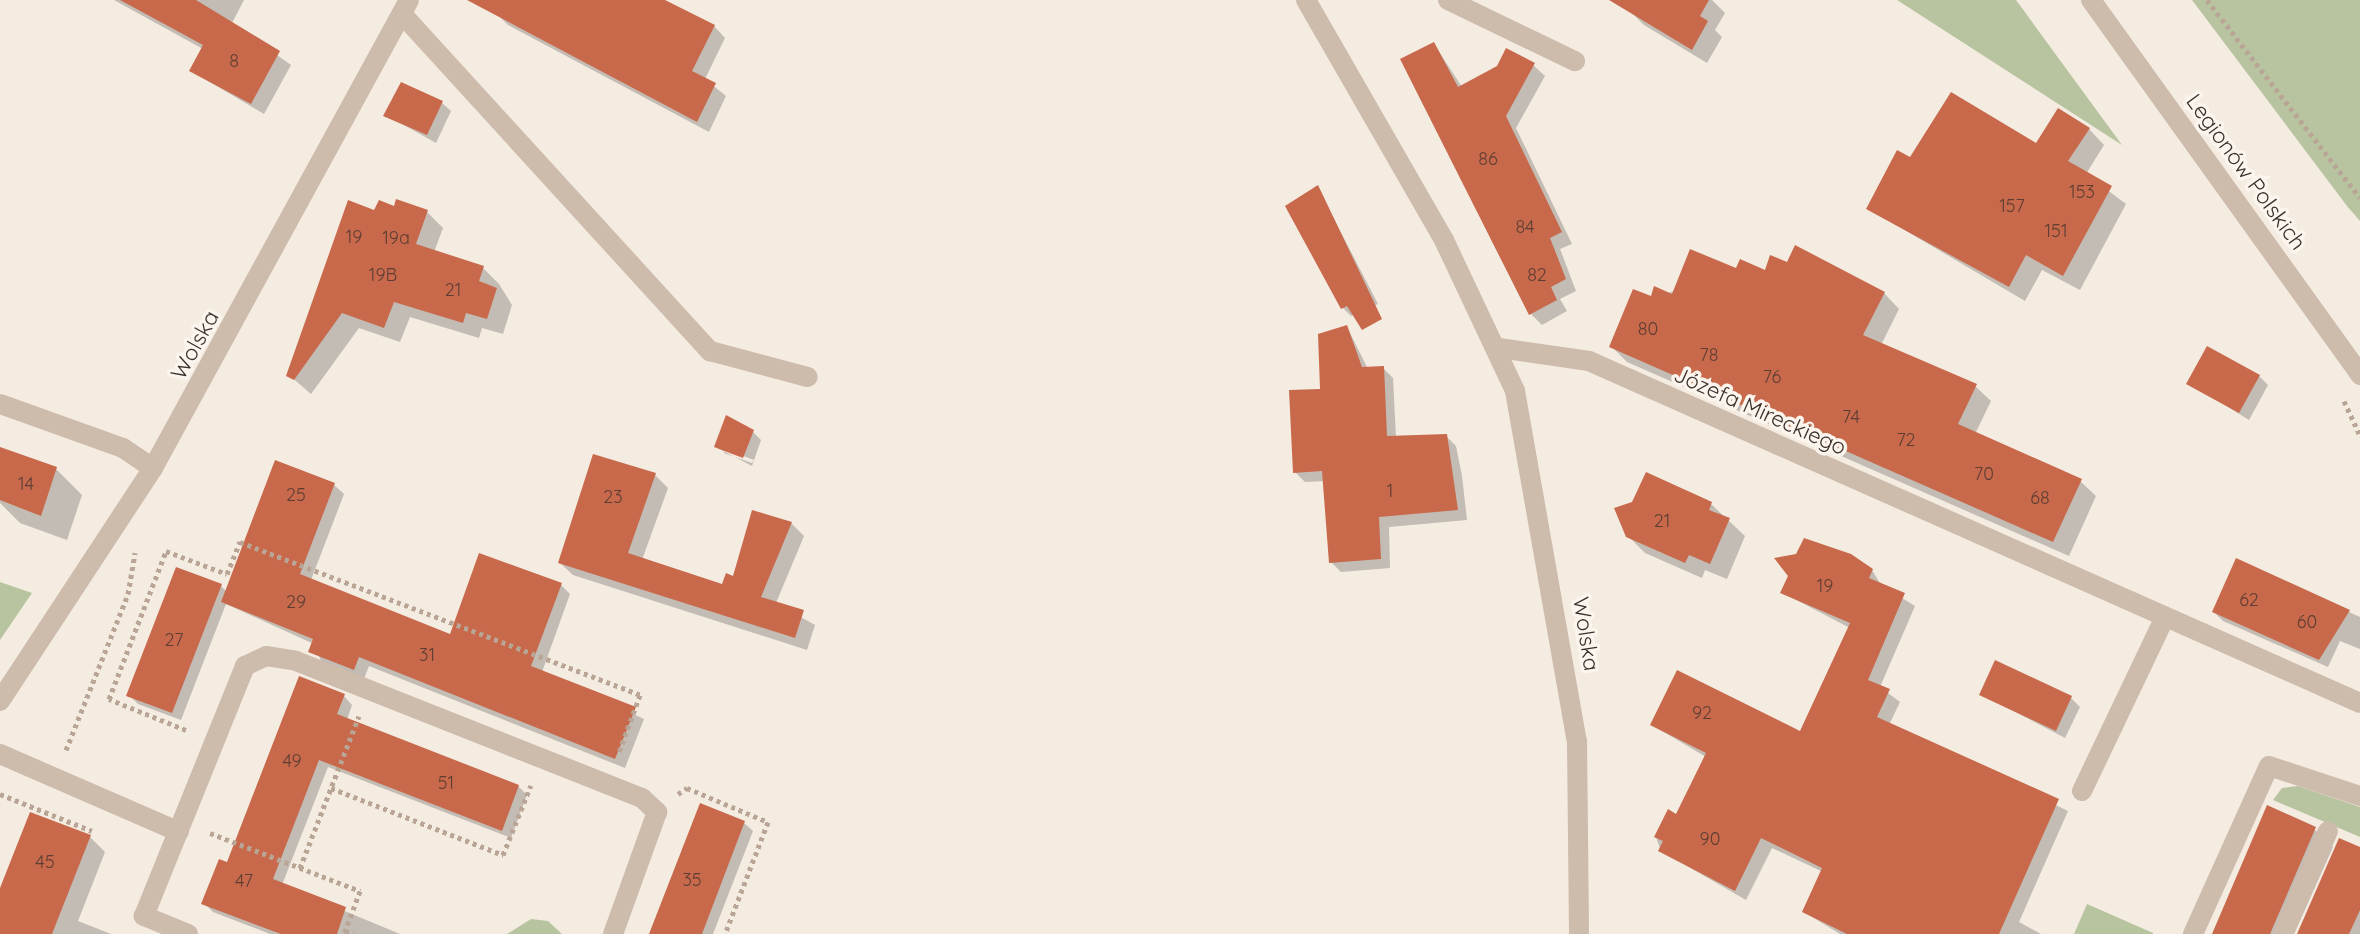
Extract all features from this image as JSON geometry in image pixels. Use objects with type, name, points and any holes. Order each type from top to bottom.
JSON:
[{"type":"street","points":[[1306,0],[1499,348]]},
{"type":"street","points":[[1448,0],[1575,61]]},
{"type":"street","name":"Legionów Polskich","points":[[2091,0],[2360,375]]},
{"type":"street","points":[[406,7],[710,351],[808,377]]},
{"type":"street","name":"Wolska","points":[[0,701],[153,468],[406,7]]},
{"type":"street","name":"Józefa Mireckiego","points":[[1499,348],[1589,361],[2360,703]]},
{"type":"street","name":"Wolska","points":[[1499,348],[1527,436],[1572,702],[1579,934]]},
{"type":"street","points":[[0,404],[123,448],[153,468]]},
{"type":"street","points":[[2082,791],[2165,617]]},
{"type":"street","points":[[188,934],[144,916],[245,666],[266,656],[369,690],[630,793],[657,812],[613,934]]},
{"type":"street","points":[[0,754],[181,828]]},
{"type":"street","points":[[2193,934],[2269,766],[2360,796]]},
{"type":"street","points":[[2283,934],[2328,831]]},
{"type":"path","points":[[2207,0],[2360,198]]},
{"type":"path","points":[[2336,389],[2360,436]]},
{"type":"path","points":[[216,742],[109,699],[166,551],[227,574],[240,542],[640,695],[618,755],[635,773],[630,793]]},
{"type":"path","points":[[300,868],[369,690]]},
{"type":"path","points":[[331,788],[503,855],[542,758]]},
{"type":"path","points":[[657,812],[687,788],[768,822],[725,934]]},
{"type":"path","points":[[0,794],[96,833]]},
{"type":"path","points":[[181,828],[360,891],[345,932],[354,934]]},
{"type":"green space","points":[[1897,0],[2016,0],[2122,145]]},
{"type":"green space","points":[[2192,0],[2360,0],[2360,221],[2347,206]]},
{"type":"green space","points":[[0,582],[32,593],[0,640]]},
{"type":"green space","points":[[2298,786],[2360,807],[2360,837],[2273,800],[2282,788]]},
{"type":"green space","points":[[2087,904],[2153,933],[2153,934],[2074,934]]},
{"type":"green space","points":[[531,919],[548,921],[562,934],[507,934]]},
{"type":"building","points":[[120,0],[196,0],[280,51],[251,104],[189,71],[203,45]]},
{"type":"building","points":[[467,0],[665,0],[715,25],[692,71],[716,83],[697,122]]},
{"type":"building","points":[[1609,0],[1709,0],[1700,16],[1708,21],[1692,50]]},
{"type":"building","points":[[1434,42],[1458,87],[1497,66],[1506,48],[1535,63],[1506,116],[1562,232],[1550,238],[1566,279],[1551,287],[1557,300],[1529,315],[1400,59]]},
{"type":"building","points":[[401,82],[443,101],[427,135],[383,116]]},
{"type":"building","points":[[1951,92],[2036,143],[2058,108],[2090,128],[2068,161],[2112,186],[2063,276],[2026,255],[2009,287],[1866,209],[1897,150],[1910,157]]},
{"type":"building","points":[[1318,185],[1382,319],[1362,330],[1347,306],[1341,309],[1285,206]]},
{"type":"building","points":[[396,199],[428,210],[416,244],[484,266],[479,281],[497,288],[487,319],[466,313],[463,323],[394,302],[384,328],[342,313],[294,380],[286,376],[348,200],[374,210],[379,200],[394,206]]},
{"type":"building","points":[[1795,245],[1885,292],[1863,335],[1977,384],[1958,424],[2082,479],[2053,542],[1609,347],[1633,289],[1651,296],[1654,286],[1672,294],[1690,249],[1736,268],[1740,259],[1765,270],[1770,255],[1787,262]]},
{"type":"building","points":[[1347,325],[1362,367],[1384,366],[1387,436],[1447,434],[1458,510],[1379,517],[1381,559],[1329,563],[1322,471],[1293,473],[1289,390],[1320,389],[1318,334]]},
{"type":"building","points":[[2207,346],[2260,375],[2239,413],[2186,384]]},
{"type":"building","points":[[726,415],[754,430],[743,458],[714,447]]},
{"type":"building","points":[[0,447],[57,467],[41,516],[0,500]]},
{"type":"building","points":[[593,454],[656,473],[628,553],[722,584],[726,573],[733,576],[752,510],[792,522],[761,597],[804,610],[795,638],[558,563]]},
{"type":"building","points":[[275,460],[335,483],[300,574],[450,634],[479,553],[562,583],[531,666],[636,707],[615,759],[359,657],[354,670],[308,652],[313,639],[221,602]]},
{"type":"building","points":[[1646,472],[1712,502],[1709,510],[1730,518],[1710,564],[1689,555],[1685,563],[1626,537],[1614,508],[1632,502]]},
{"type":"building","points":[[1804,538],[1851,554],[1873,569],[1869,578],[1905,593],[1868,680],[1890,689],[1877,717],[2059,799],[1999,934],[1847,934],[1802,912],[1822,868],[1761,838],[1735,891],[1658,851],[1663,841],[1654,837],[1668,809],[1676,814],[1706,753],[1650,725],[1677,670],[1800,731],[1850,623],[1780,593],[1788,576],[1774,558],[1796,554]]},
{"type":"building","points":[[2236,558],[2350,610],[2319,660],[2212,612]]},
{"type":"building","points":[[176,567],[222,584],[172,713],[126,696]]},
{"type":"building","points":[[1995,660],[2072,696],[2056,731],[1979,695]]},
{"type":"building","points":[[299,676],[345,694],[337,714],[519,785],[502,831],[319,760],[273,879],[346,907],[337,934],[281,934],[201,904],[219,859],[227,862]]},
{"type":"building","points":[[700,803],[745,821],[702,934],[649,934]]},
{"type":"building","points":[[2267,805],[2316,827],[2270,934],[2212,934]]},
{"type":"building","points":[[30,812],[91,835],[52,934],[0,934],[0,888]]},
{"type":"building","points":[[2339,838],[2360,847],[2360,910],[2349,934],[2297,934]]}]
